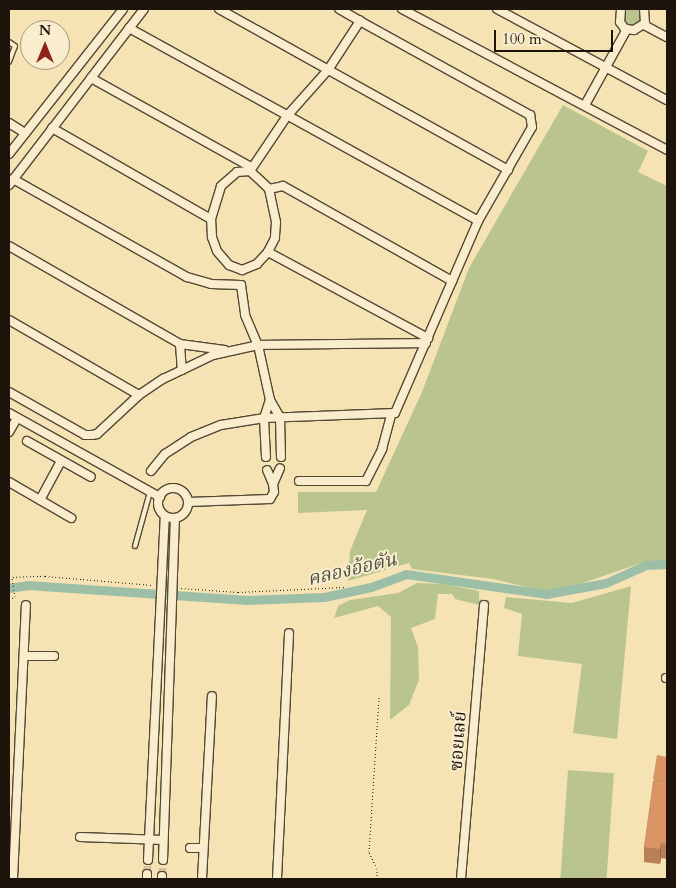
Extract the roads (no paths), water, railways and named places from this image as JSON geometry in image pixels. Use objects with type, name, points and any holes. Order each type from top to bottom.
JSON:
[{"type":"street","points":[[9,154],[123,9]]},
{"type":"street","points":[[144,9],[11,182],[187,277],[210,284],[241,285]]},
{"type":"street","points":[[219,9],[508,170]]},
{"type":"street","points":[[150,471],[165,454],[192,437],[221,425],[264,418],[391,414],[398,410],[478,221],[532,127],[530,115],[339,9]]},
{"type":"street","points":[[402,9],[667,150]]},
{"type":"street","points":[[497,9],[667,100]]},
{"type":"street","points":[[619,9],[620,22],[627,29],[638,30],[644,25],[646,19],[644,9]]},
{"type":"street","points":[[91,78],[251,169],[269,189],[276,222],[275,238],[268,252],[257,264],[242,270],[229,264],[217,251],[212,237],[211,219],[221,186],[237,172],[251,169],[287,116],[328,70],[360,21]]},
{"type":"street","points":[[644,25],[667,37]]},
{"type":"street","points":[[129,28],[478,221]]},
{"type":"street","points":[[584,105],[627,29]]},
{"type":"street","points":[[9,123],[25,133]]},
{"type":"street","points":[[52,128],[211,219]]},
{"type":"street","points":[[269,189],[283,186],[452,281]]},
{"type":"street","points":[[9,246],[180,344],[232,351]]},
{"type":"street","points":[[268,252],[427,340]]},
{"type":"street","points":[[242,270],[241,285],[244,315],[258,345],[270,400],[280,417],[281,457]]},
{"type":"street","points":[[9,320],[139,395]]},
{"type":"street","points":[[9,392],[85,435],[92,435],[139,395],[182,370],[213,355],[258,345],[427,340]]},
{"type":"street","points":[[180,344],[182,370]]},
{"type":"street","points":[[266,457],[264,418],[270,400]]},
{"type":"street","points":[[9,413],[160,497]]},
{"type":"street","points":[[299,482],[366,482],[382,450],[391,414]]},
{"type":"street","points":[[9,432],[17,418]]},
{"type":"street","points":[[27,441],[90,477]]},
{"type":"street","points":[[40,500],[62,460]]},
{"type":"street","points":[[188,502],[270,499],[273,484],[280,468]]},
{"type":"street","points":[[267,470],[273,484]]},
{"type":"street","points":[[9,482],[71,518]]},
{"type":"street","points":[[148,860],[165,516],[159,507],[160,497],[170,489],[176,488],[182,491],[188,502]]},
{"type":"street","points":[[165,516],[175,518],[183,514],[188,502]]},
{"type":"street","points":[[163,860],[175,518]]},
{"type":"street","points":[[13,879],[26,605]]},
{"type":"street","name":"ซอยเลย์","points":[[462,879],[484,605]]},
{"type":"street","points":[[277,879],[289,633]]},
{"type":"street","points":[[24,656],[54,656]]},
{"type":"street","points":[[202,879],[212,696]]},
{"type":"street","points":[[80,837],[163,840]]},
{"type":"street","points":[[190,848],[203,848]]},
{"type":"lane","points":[[9,42],[15,46],[15,52],[9,62]]},
{"type":"lane","points":[[136,546],[150,492]]},
{"type":"waterway","name":"คลองอ้อตัน","points":[[9,588],[27,585],[247,600],[324,597],[371,587],[406,574],[546,594],[606,583],[646,565],[667,564]]},
{"type":"tunnel","points":[[147,874],[148,860]]},
{"type":"tunnel","points":[[162,876],[163,860]]}]
